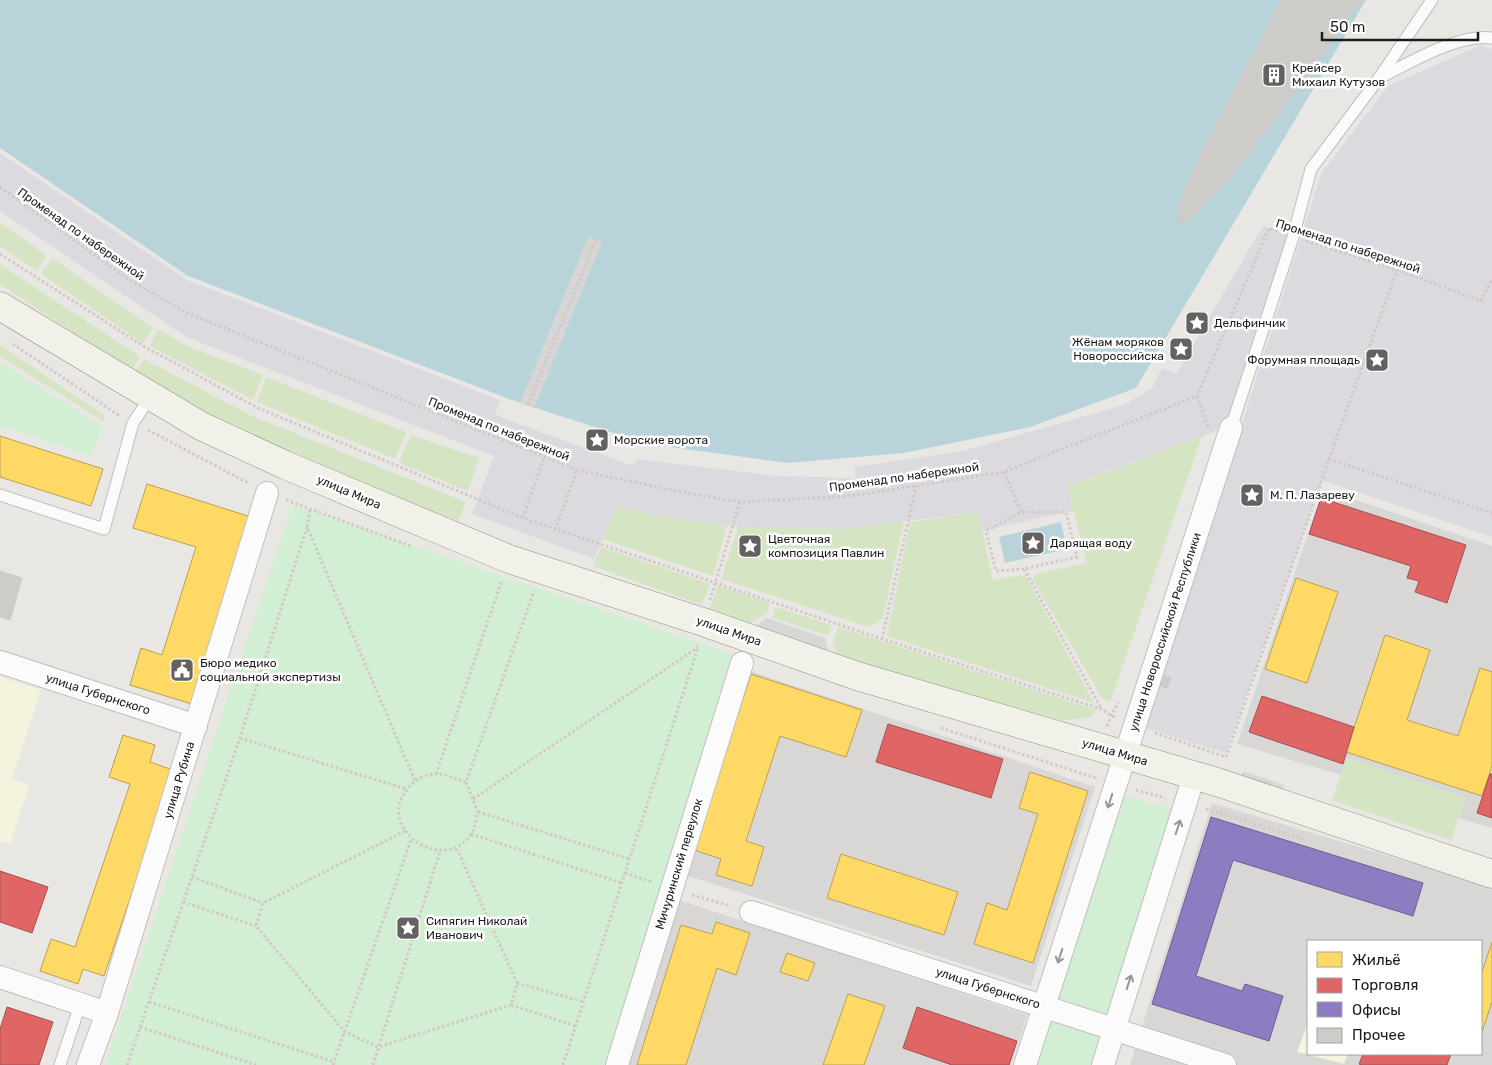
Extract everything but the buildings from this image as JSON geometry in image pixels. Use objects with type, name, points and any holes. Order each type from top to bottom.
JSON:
[{"type":"street","name":"улица Мира","points":[[0,306],[200,426],[285,465],[697,638],[857,676],[1206,779],[1492,874]]},
{"type":"street","name":"улица Новороссийской Республики","points":[[1025,1065],[1232,428]]},
{"type":"street","name":"улица Рубина","points":[[88,1065],[107,1013],[267,493]]},
{"type":"street","name":"улица Губернского","points":[[0,662],[196,726]]},
{"type":"street","name":"Мичуринский переулок","points":[[617,1065],[742,663]]},
{"type":"street","points":[[1103,1065],[1114,1029],[1206,779]]},
{"type":"street","name":"улица Губернского","points":[[751,912],[1225,1065]]},
{"type":"street","points":[[0,977],[107,1013]]},
{"type":"lane","points":[[1232,428],[1293,237],[1311,169],[1379,78],[1432,0]]},
{"type":"lane","points":[[1379,78],[1438,49],[1480,36],[1492,38]]},
{"type":"lane","points":[[0,495],[104,529],[133,423],[151,396]]},
{"type":"lane","points":[[60,1065],[80,1005]]},
{"type":"path","name":"Променад по набережной","points":[[0,187],[128,279],[185,312],[577,470],[671,490],[740,502],[851,496],[1004,472],[1196,396],[1269,228],[1397,270],[1481,301],[1492,279]]},
{"type":"path","points":[[528,405],[596,240]]},
{"type":"path","points":[[0,254],[145,347],[258,408],[523,518],[882,639],[1101,709],[1110,716],[1145,730],[1226,757]]},
{"type":"path","points":[[1205,808],[1206,779],[1226,757],[1329,458],[1397,270]]},
{"type":"path","points":[[523,518],[544,458]]},
{"type":"path","points":[[1329,458],[1492,513]]},
{"type":"path","points":[[556,530],[577,470]]},
{"type":"path","points":[[1004,472],[1021,512]]},
{"type":"path","points":[[882,639],[916,486]]},
{"type":"path","points":[[563,1065],[630,859],[740,502]]},
{"type":"path","points":[[127,1065],[240,738],[307,527],[310,510]]},
{"type":"path","points":[[1021,512],[1066,512],[1077,557],[1024,569],[996,571],[986,531],[1021,512]]},
{"type":"path","points":[[307,527],[415,781]]},
{"type":"path","points":[[1024,569],[1101,709]]},
{"type":"path","points":[[436,774],[502,580]]},
{"type":"path","points":[[466,782],[436,774],[415,781],[407,789],[400,804],[398,816],[411,840],[440,851],[457,849],[471,834],[478,812],[466,782],[534,590],[543,593]]},
{"type":"path","points":[[473,799],[697,638]]},
{"type":"path","points":[[240,738],[407,789]]},
{"type":"path","points":[[478,812],[630,859]]},
{"type":"path","points":[[192,877],[263,902],[405,831]]},
{"type":"path","points":[[471,834],[622,883]]},
{"type":"path","points":[[149,1002],[334,1064],[411,840]]},
{"type":"path","points":[[457,849],[517,983],[511,1006]]},
{"type":"path","points":[[373,1065],[440,851]]},
{"type":"path","points":[[183,902],[256,926],[345,1032],[378,1047],[511,1006],[576,1026]]},
{"type":"path","points":[[256,926],[263,902]]},
{"type":"path","points":[[517,983],[584,1002]]},
{"type":"path","points":[[140,1027],[256,1065]]},
{"type":"shaded area","name":"Форумная площадь","points":[[1481,45],[1492,49],[1492,537],[1322,480],[1226,753],[1146,728],[1321,174],[1388,86]]},
{"type":"shaded area","points":[[0,153],[187,280],[500,400],[495,415],[633,466],[637,459],[777,476],[856,478],[855,467],[963,451],[1124,405],[1152,388],[1162,368],[1176,374],[1263,226],[1289,236],[1226,427],[1067,486],[1073,511],[982,531],[978,512],[842,529],[738,527],[672,518],[616,507],[594,559],[472,514],[494,456],[186,337],[0,211]]},
{"type":"shaded area","points":[[0,362],[103,427],[91,456],[0,426]]},
{"type":"shaded area","points":[[1323,489],[1492,546],[1492,828],[1458,818],[1465,798],[1347,758],[1341,775],[1237,744]]},
{"type":"shaded area","points":[[293,505],[738,656],[609,1065],[105,1065]]},
{"type":"shaded area","points":[[767,618],[825,638],[832,663],[746,633]]},
{"type":"shaded area","points":[[747,670],[1095,787],[1031,986],[682,874]]},
{"type":"shaded area","points":[[0,677],[41,690],[12,779],[29,785],[10,844],[0,841]]},
{"type":"shaded area","points":[[1243,771],[1284,785],[1280,798],[1238,784]]},
{"type":"shaded area","points":[[1121,795],[1173,809],[1107,1015],[1054,997]]},
{"type":"shaded area","points":[[1212,803],[1492,887],[1492,1065],[1130,1065]]},
{"type":"shaded area","points":[[676,899],[1027,1015],[1011,1065],[625,1065]]},
{"type":"shaded area","points":[[1045,1019],[1104,1038],[1095,1065],[1030,1065]]},
{"type":"shaded area","points":[[1307,1025],[1307,1055],[1297,1052]]},
{"type":"shaded area","points":[[1309,1055],[1348,1055],[1344,1064]]},
{"type":"green space","points":[[0,223],[46,255],[37,271],[0,246]]},
{"type":"green space","points":[[52,258],[153,328],[143,343],[41,274]]},
{"type":"green space","points":[[0,264],[140,357],[131,371],[0,284]]},
{"type":"green space","points":[[157,329],[192,348],[263,375],[253,400],[150,346]]},
{"type":"green space","points":[[0,345],[105,416],[103,421],[0,356]]},
{"type":"green space","points":[[144,359],[252,416],[466,502],[458,521],[244,437],[134,373]]},
{"type":"green space","points":[[266,377],[406,432],[395,459],[257,402]]},
{"type":"green space","points":[[411,435],[479,458],[468,491],[399,463]]},
{"type":"green space","points":[[1202,436],[1109,702],[1102,698],[1033,580],[1035,574],[1087,563],[1067,487]]},
{"type":"green space","points":[[616,507],[672,518],[727,525],[713,576],[602,539]]},
{"type":"green space","points":[[978,512],[993,580],[1025,575],[1094,703],[887,636],[910,522]]},
{"type":"green space","points":[[904,521],[883,618],[869,627],[721,579],[738,527],[842,529]]},
{"type":"green space","points":[[601,547],[710,584],[702,605],[593,566]]},
{"type":"green space","points":[[718,585],[769,603],[768,612],[749,624],[710,608]]},
{"type":"green space","points":[[775,607],[831,625],[828,636],[773,618]]},
{"type":"green space","points":[[838,627],[1096,710],[1093,716],[1082,719],[1060,720],[838,657],[833,641]]},
{"type":"green space","points":[[1347,758],[1465,797],[1451,840],[1332,800]]},
{"type":"water","points":[[0,0],[1366,0],[1136,388],[1030,427],[904,453],[788,463],[648,444],[520,403],[188,276],[0,148]]},
{"type":"water","name":"Дарящая воду","points":[[1061,522],[1067,549],[1005,563],[999,537]]},
{"type":"pier","points":[[588,237],[602,242],[534,408],[520,403]]},
{"type":"place","name":"Крейсер Михаил Кутузов","points":[[1274,75]]},
{"type":"place","name":"Дельфинчик","points":[[1197,323]]},
{"type":"place","name":"Жёнам моряков Новороссийска","points":[[1181,349]]},
{"type":"place","name":"Форумная площадь","points":[[1377,360]]},
{"type":"place","name":"Морские ворота","points":[[597,440]]},
{"type":"place","name":"М. П. Лазареву","points":[[1252,495]]},
{"type":"place","name":"Дарящая воду","points":[[1033,543]]},
{"type":"place","name":"Цветочная композиция Павлин","points":[[750,546]]},
{"type":"place","name":"Бюро медико социальной экспертизы","points":[[182,670]]},
{"type":"place","name":"Сипягин Николай Иванович","points":[[408,928]]}]
